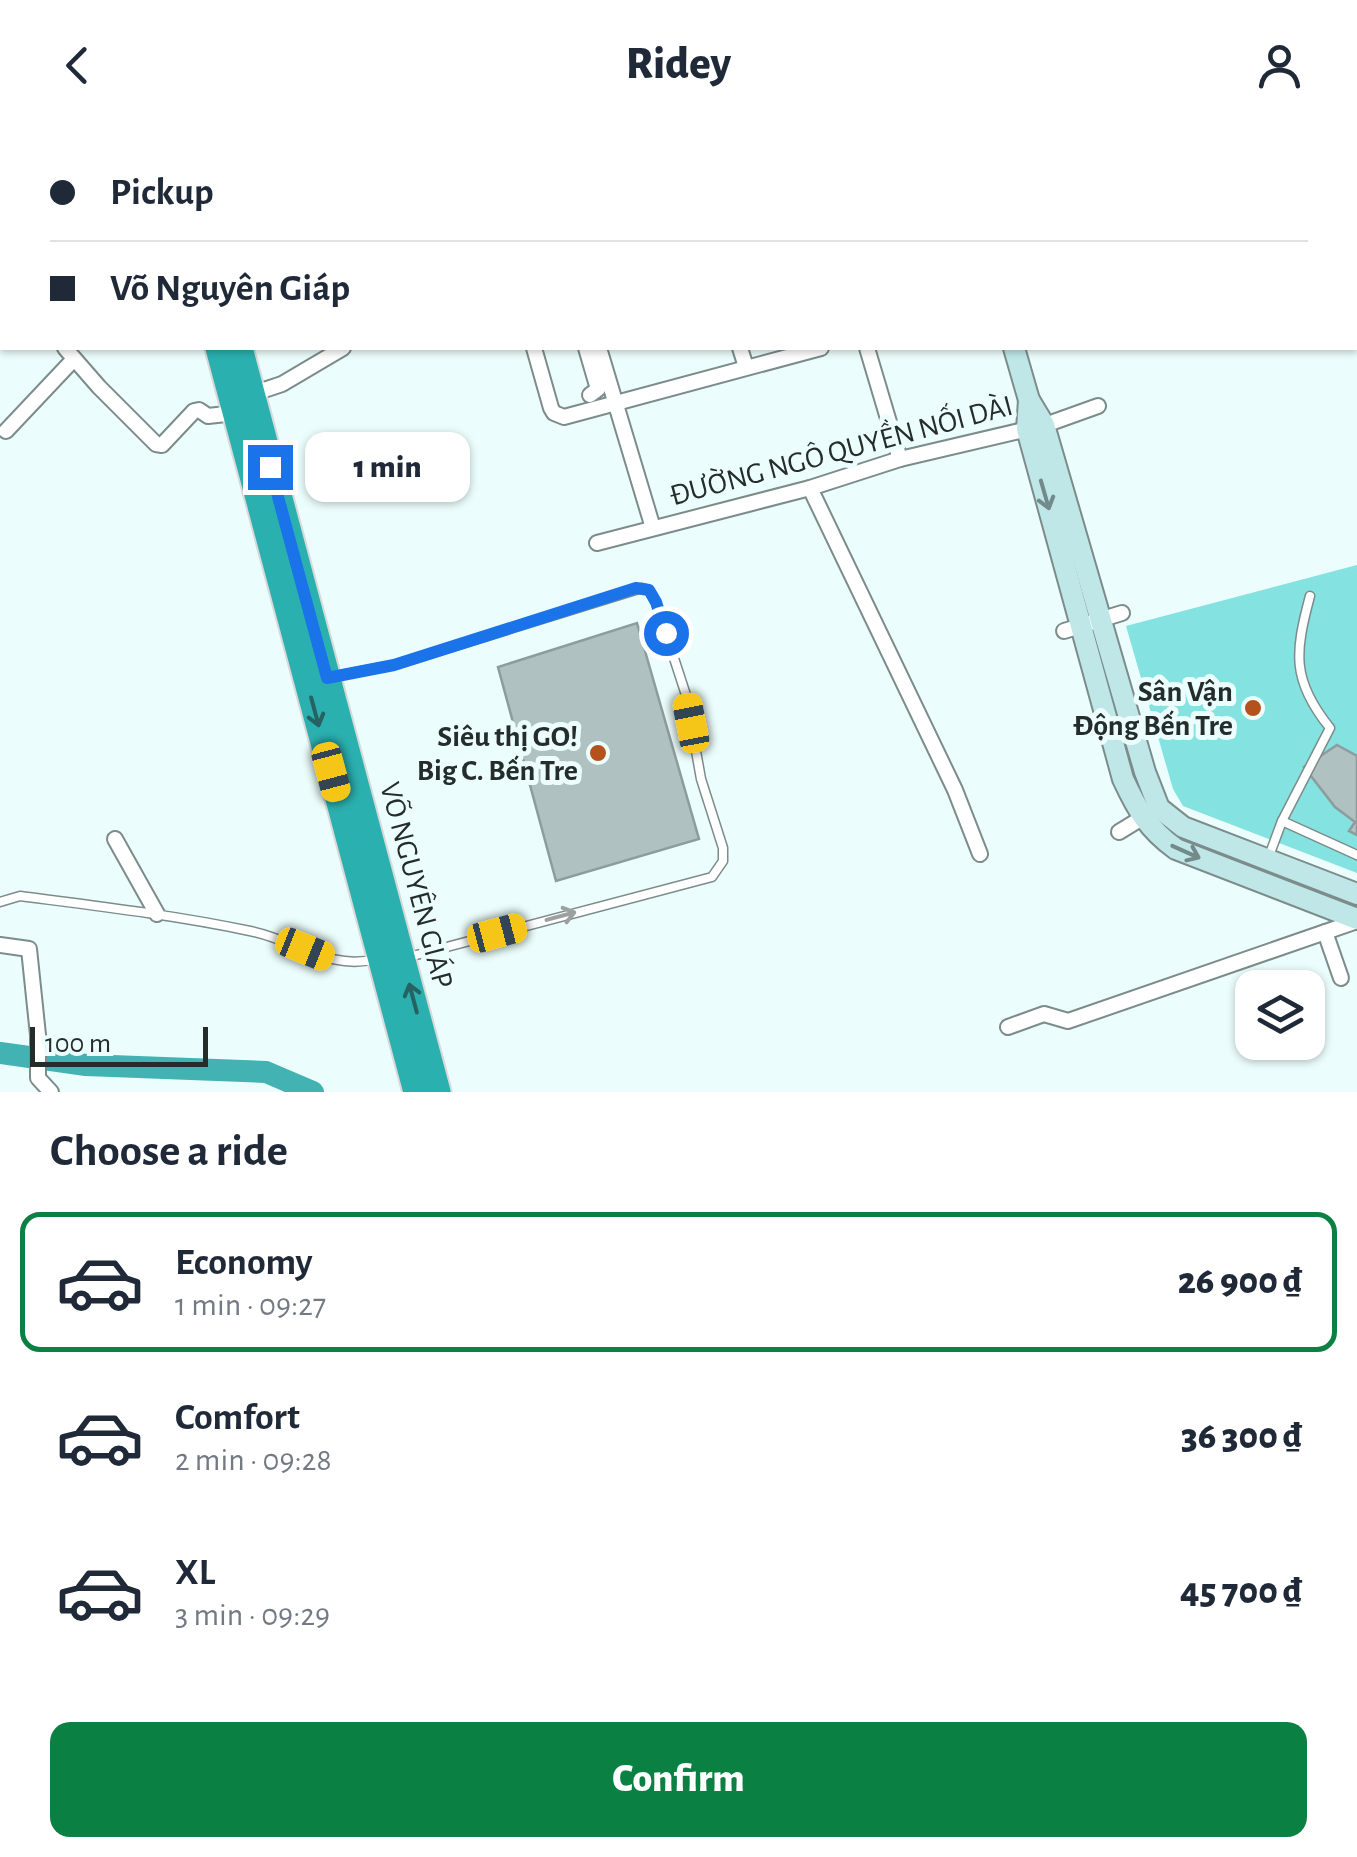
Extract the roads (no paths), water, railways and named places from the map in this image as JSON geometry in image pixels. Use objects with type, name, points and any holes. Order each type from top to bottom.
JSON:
[{"type":"highway","name":"VÕ NGUYÊN GIÁP","points":[[219,350],[244,404]]},
{"type":"highway","name":"VÕ NGUYÊN GIÁP","points":[[240,350],[244,404],[275,525],[392,958],[438,1092]]},
{"type":"highway","name":"VÕ NGUYÊN GIÁP","points":[[275,525],[327,678],[392,958],[416,1092]]},
{"type":"street","points":[[6,431],[70,353],[156,444],[162,445],[194,411],[208,416],[244,404],[340,350]]},
{"type":"street","points":[[535,350],[554,414],[564,416],[813,350]]},
{"type":"street","points":[[587,350],[598,389],[590,396]]},
{"type":"street","points":[[600,350],[653,528]]},
{"type":"street","points":[[741,350],[746,367]]},
{"type":"street","points":[[868,350],[900,460]]},
{"type":"street","points":[[1015,350],[1093,622],[1145,772],[1155,834],[1176,849],[1357,920]]},
{"type":"street","name":"ĐƯỜNG NGÔ QUYỀN NỐI DÀI","points":[[598,544],[900,460],[1035,427],[1098,406]]},
{"type":"street","points":[[810,488],[955,790],[980,854]]},
{"type":"street","points":[[1119,832],[1150,813]]},
{"type":"street","points":[[1150,813],[1357,894]]},
{"type":"street","points":[[115,839],[157,914]]},
{"type":"street","points":[[1008,1027],[1044,1014],[1068,1021],[1357,920]]},
{"type":"street","points":[[1325,932],[1341,978]]},
{"type":"street","points":[[0,946],[29,949],[38,1034],[38,1078],[52,1092]]},
{"type":"lane","points":[[0,902],[20,896],[157,914],[272,936],[342,964],[359,964],[712,876],[723,861],[686,695],[649,590],[636,588],[394,665],[327,678]]},
{"type":"lane","points":[[1267,860],[1282,821],[1330,728],[1303,684],[1297,645],[1310,596]]},
{"type":"lane","points":[[1282,821],[1357,855]]},
{"type":"waterway","points":[[0,1053],[86,1065],[266,1072],[313,1092]]},
{"type":"place","name":"Sân Vận Động Bến Tre","points":[[1253,708]]},
{"type":"place","name":"Siêu thị GO! Big C. Bến Tre","points":[[598,753]]}]
